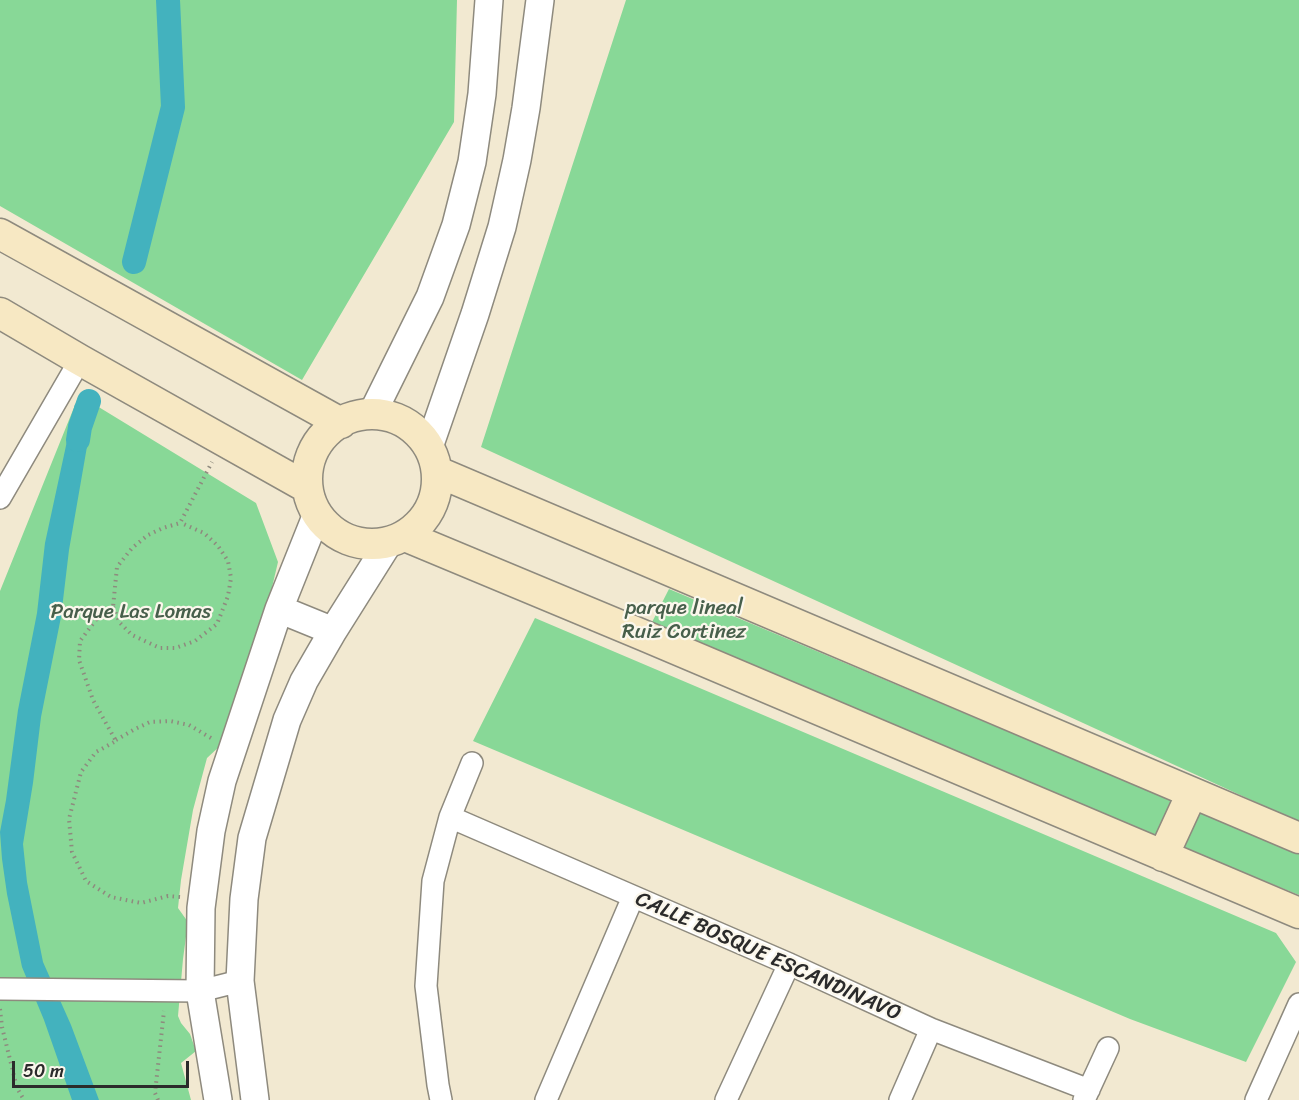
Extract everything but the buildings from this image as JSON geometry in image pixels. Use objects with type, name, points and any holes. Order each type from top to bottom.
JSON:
[{"type":"main road","points":[[0,234],[341,423]]},
{"type":"main road","points":[[0,313],[306,487]]},
{"type":"main road","points":[[372,414],[394,418],[414,429],[434,460],[436,495],[429,512],[397,539],[368,544],[348,540],[331,530],[317,514],[306,487],[310,460],[318,443],[331,429],[341,423],[372,414]]},
{"type":"main road","points":[[434,460],[1299,838]]},
{"type":"main road","points":[[397,539],[645,636],[1299,913]]},
{"type":"main road","points":[[1163,856],[1192,793]]},
{"type":"street","points":[[372,414],[430,297],[456,225],[472,162],[482,94],[489,0]]},
{"type":"street","points":[[434,460],[502,227],[521,140],[540,0]]},
{"type":"street","points":[[0,498],[80,360]]},
{"type":"street","points":[[218,1100],[200,990],[201,908],[211,831],[222,781],[279,609],[317,514]]},
{"type":"street","points":[[255,1100],[240,981],[244,899],[252,838],[287,720],[304,681],[333,631],[397,539]]},
{"type":"street","points":[[279,609],[333,631]]},
{"type":"street","points":[[441,1100],[426,986],[433,881],[450,817],[472,763]]},
{"type":"street","name":"CALLE BOSQUE ESCANDINAVO","points":[[450,817],[1086,1095]]},
{"type":"street","points":[[546,1100],[633,897]]},
{"type":"street","points":[[726,1100],[789,964]]},
{"type":"street","points":[[0,988],[200,990],[240,981]]},
{"type":"street","points":[[1256,1100],[1297,1011]]},
{"type":"street","points":[[900,1100],[931,1029]]},
{"type":"street","points":[[1086,1095],[1108,1048]]},
{"type":"path","points":[[180,523],[223,439]]},
{"type":"path","points":[[180,523],[204,534],[218,546],[228,561],[231,578],[228,596],[217,624],[195,641],[175,648],[160,648],[132,635],[120,622],[113,607],[117,567],[132,548],[148,536],[180,523]]},
{"type":"path","points":[[113,607],[98,617],[80,641],[79,660],[93,700],[116,741]]},
{"type":"path","points":[[183,898],[168,896],[141,903],[111,897],[86,881],[72,852],[69,819],[81,772],[96,752],[150,722],[170,721],[189,725],[232,751]]},
{"type":"path","points":[[158,1100],[155,1094],[167,990]]},
{"type":"path","points":[[0,1008],[2,1027],[17,1088],[24,1100]]},
{"type":"green space","points":[[0,0],[457,0],[454,122],[302,380],[0,206]]},
{"type":"green space","points":[[626,0],[1299,0],[1299,822],[481,447]]},
{"type":"green space","name":"Parque Las Lomas","points":[[79,395],[256,503],[278,562],[257,651],[221,745],[207,758],[193,810],[181,880],[178,908],[188,922],[178,1016],[190,1034],[196,1051],[181,1063],[191,1100],[0,1100],[0,591]]},
{"type":"green space","name":"parque lineal Ruiz Cortinez","points":[[669,589],[1299,854],[1299,895],[647,632]]},
{"type":"green space","points":[[535,618],[1276,933],[1296,962],[1246,1062],[1130,1019],[473,741]]},
{"type":"water","points":[[75,404],[93,412],[69,550],[61,617],[41,717],[23,844],[27,882],[43,962],[71,1025],[99,1100],[72,1100],[44,1020],[22,967],[7,894],[0,832],[18,710],[37,613],[45,543]]},
{"type":"waterway","points":[[134,262],[173,107],[168,0]]},
{"type":"waterway","points":[[78,440],[89,401]]}]
